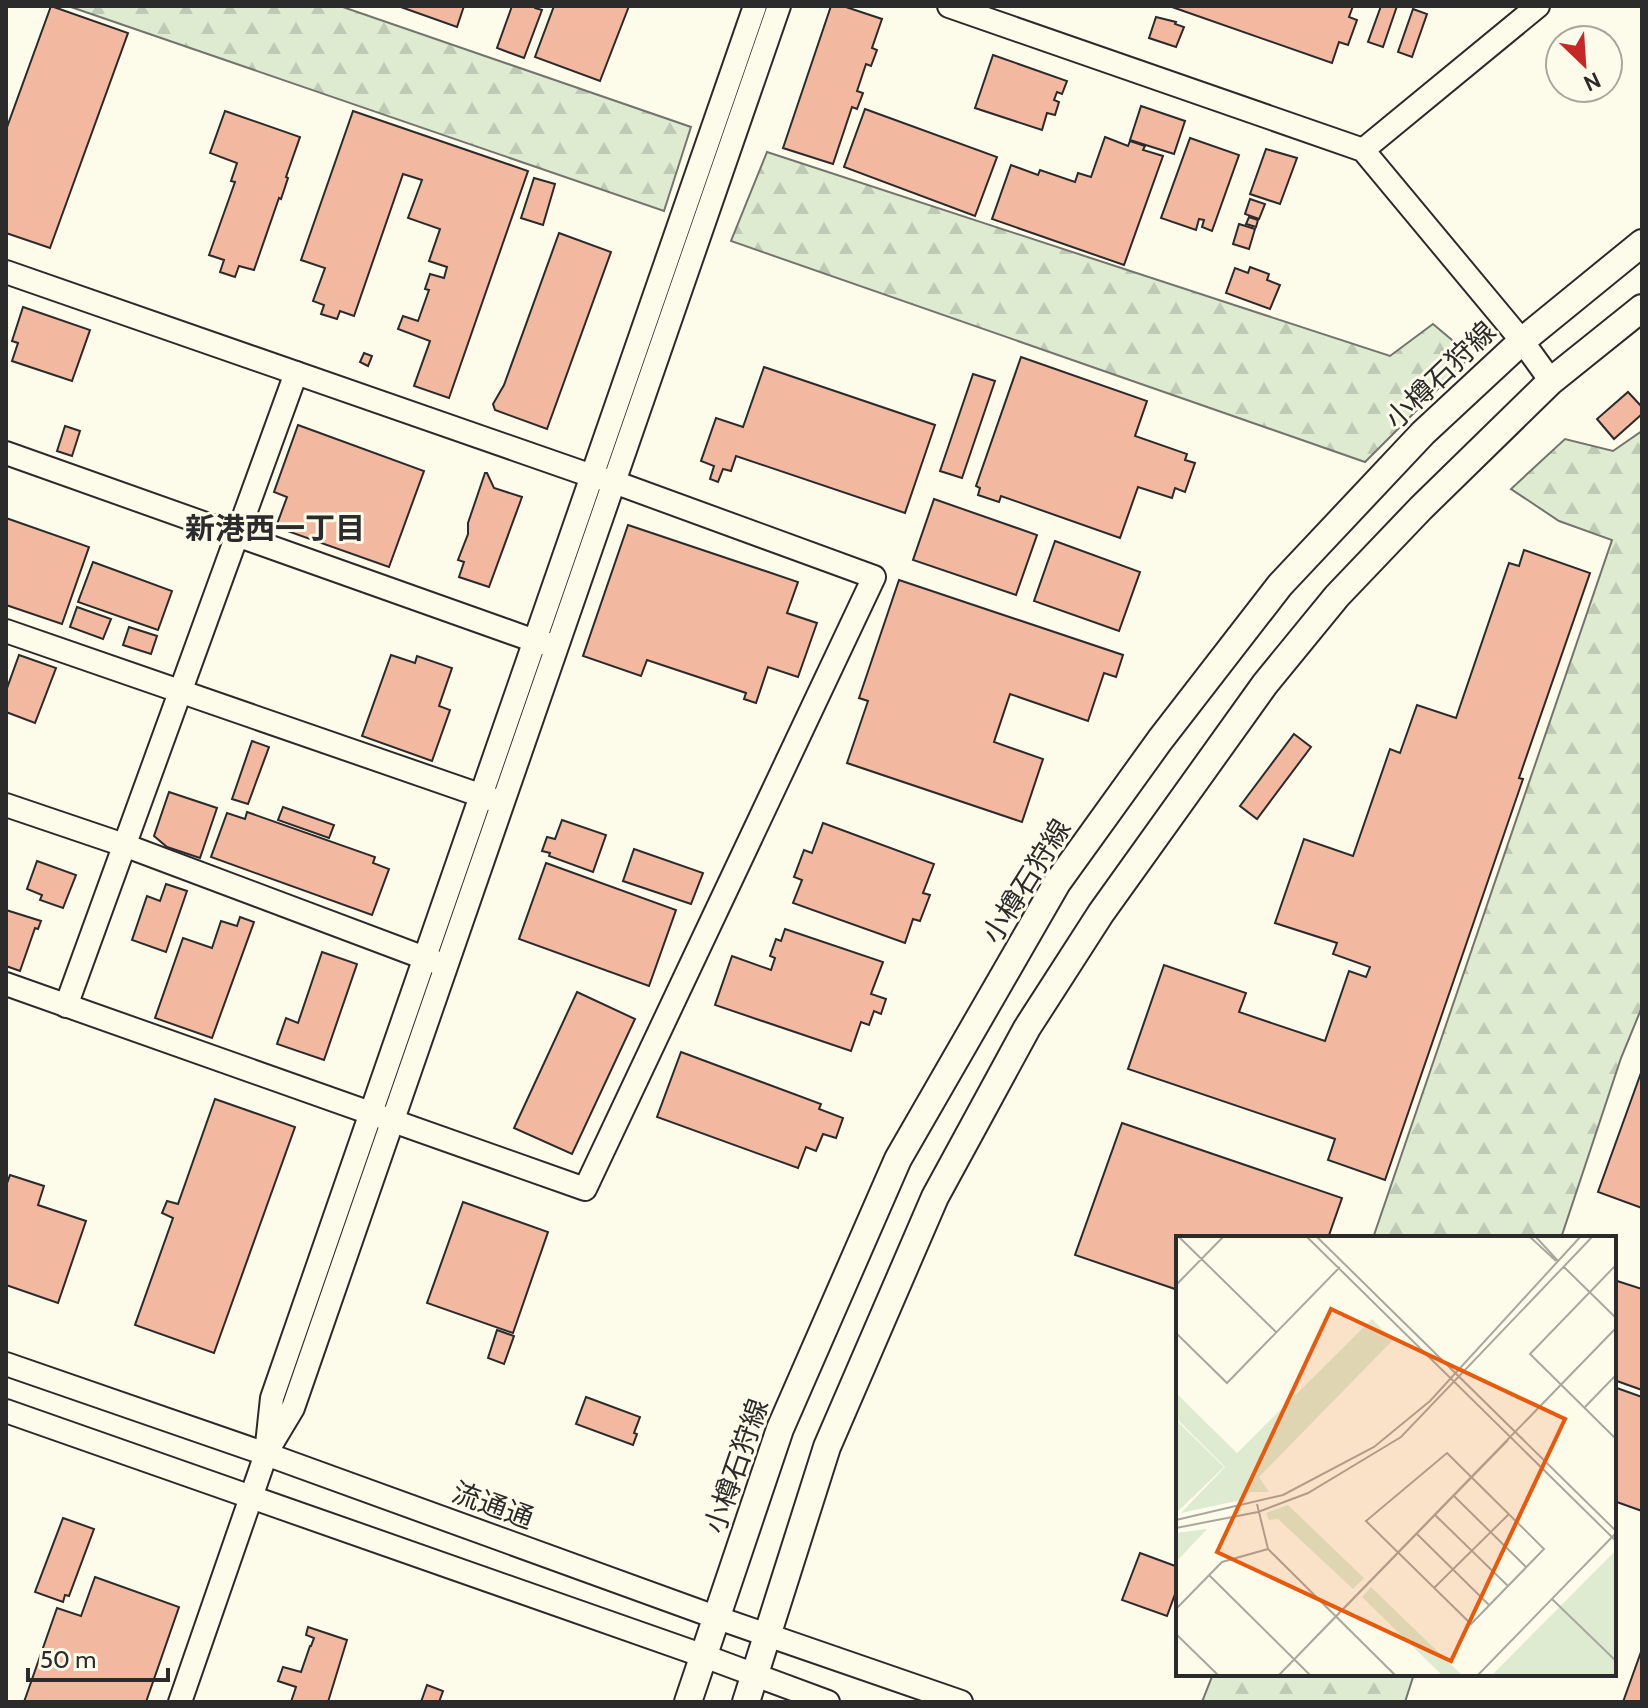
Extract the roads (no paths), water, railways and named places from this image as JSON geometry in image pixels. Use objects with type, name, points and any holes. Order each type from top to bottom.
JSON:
[{"type":"main road","name":"小樽石狩線","points":[[688,1702],[780,1429],[898,1159],[1057,883],[1160,740],[1280,585],[1423,433],[1522,341],[1642,243]]},
{"type":"main road","points":[[746,1702],[827,1447],[935,1197],[1027,1028],[1101,913],[1265,684],[1337,596],[1421,508],[1551,381],[1642,308]]},
{"type":"street","points":[[180,1702],[266,1454],[272,1398],[755,6]]},
{"type":"street","points":[[266,1454],[293,1408],[779,6]]},
{"type":"street","points":[[949,6],[1363,150],[1522,341],[1551,381]]},
{"type":"street","points":[[1363,150],[1538,6]]},
{"type":"street","points":[[6,272],[614,482],[874,577],[585,1189],[6,984]]},
{"type":"street","points":[[66,1006],[296,373]]},
{"type":"street","points":[[6,453],[535,641],[557,646]]},
{"type":"street","points":[[6,631],[503,802]]},
{"type":"street","points":[[6,805],[124,845],[446,966]]},
{"type":"street","name":"流通通","points":[[6,1364],[961,1702]]},
{"type":"street","points":[[6,1411],[828,1702]]},
{"type":"district","name":"新港西一丁目","points":[[275,529]]}]
